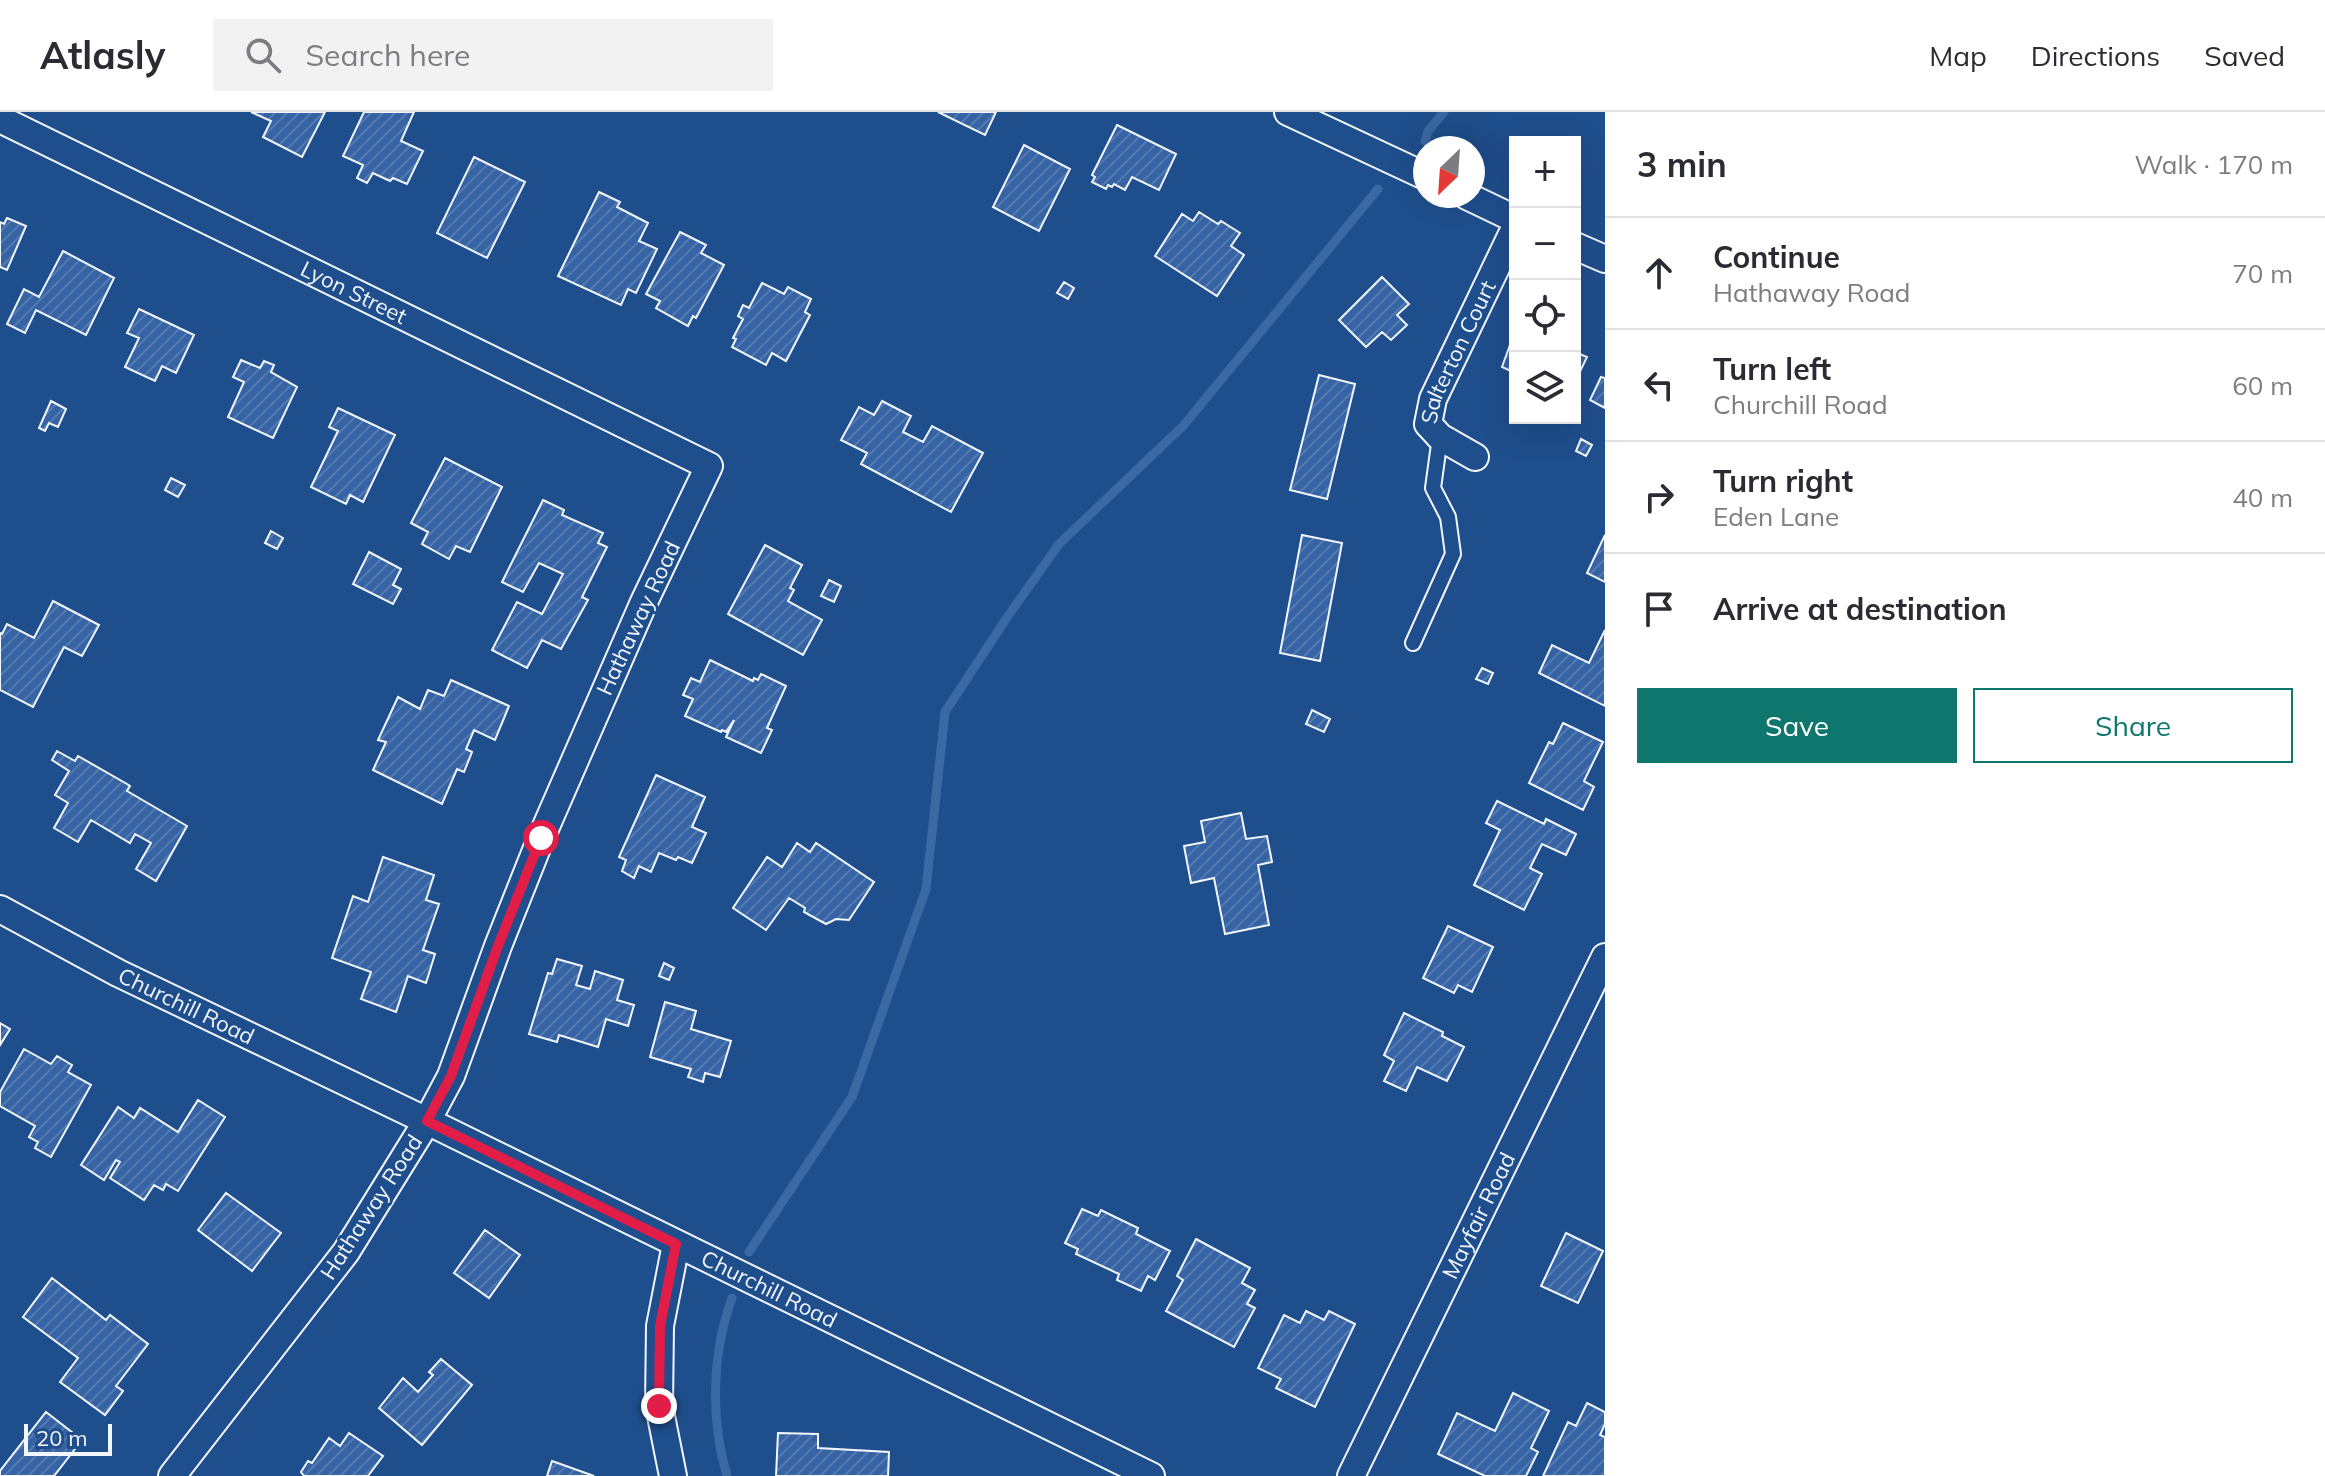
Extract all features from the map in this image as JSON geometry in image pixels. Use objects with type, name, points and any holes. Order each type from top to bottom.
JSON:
[{"type":"street","points":[[1288,112],[1413,170]]},
{"type":"street","name":"Lyon Street","points":[[0,119],[709,466]]},
{"type":"street","points":[[1485,205],[1509,216]]},
{"type":"street","name":"Salterton Court","points":[[1475,457],[1440,437],[1428,424],[1433,399],[1509,241]]},
{"type":"street","points":[[1581,249],[1605,259]]},
{"type":"street","name":"Hathaway Road","points":[[172,1476],[346,1252],[427,1121],[451,1076],[498,946],[587,731],[709,466]]},
{"type":"street","name":"Churchill Road","points":[[0,909],[118,973],[1151,1476]]},
{"type":"street","name":"Mayfair Road","points":[[1351,1476],[1605,957]]},
{"type":"street","points":[[673,1476],[659,1406],[659,1390],[660,1326],[676,1244]]},
{"type":"lane","points":[[1413,643],[1453,554],[1448,517],[1433,488],[1440,437]]},
{"type":"building","points":[[251,112],[325,112],[302,157],[263,137],[271,121]]},
{"type":"building","points":[[364,112],[414,112],[401,141],[423,151],[407,184],[373,173],[367,183],[357,178],[363,165],[343,156]]},
{"type":"building","points":[[938,112],[996,112],[985,135]]},
{"type":"building","points":[[1117,125],[1176,154],[1159,190],[1132,177],[1125,190],[1114,184],[1106,189],[1092,182],[1095,177],[1092,175]]},
{"type":"building","points":[[1024,145],[1070,169],[1039,231],[993,207]]},
{"type":"building","points":[[474,157],[525,182],[487,258],[437,233]]},
{"type":"building","points":[[599,192],[620,202],[617,207],[648,223],[639,241],[657,249],[636,293],[628,289],[621,305],[558,276]]},
{"type":"building","points":[[1199,212],[1240,233],[1231,246],[1244,255],[1217,296],[1155,256],[1182,214],[1193,221]]},
{"type":"building","points":[[7,218],[26,226],[7,270],[0,267],[0,222],[4,224]]},
{"type":"building","points":[[680,232],[706,245],[701,253],[724,265],[696,318],[693,316],[688,326],[656,308],[660,301],[646,294]]},
{"type":"building","points":[[63,251],[114,278],[86,335],[36,310],[25,333],[7,324],[24,289],[39,297]]},
{"type":"building","points":[[1382,277],[1409,304],[1397,315],[1407,325],[1391,340],[1382,332],[1366,347],[1339,320]]},
{"type":"building","points":[[1064,282],[1074,288],[1068,299],[1057,293]]},
{"type":"building","points":[[762,283],[784,294],[788,287],[811,299],[805,312],[810,315],[786,361],[772,353],[766,365],[732,347],[743,319],[738,316],[743,305],[749,308]]},
{"type":"building","points":[[139,309],[194,335],[176,373],[162,366],[155,381],[125,367],[139,338],[127,333]]},
{"type":"building","points":[[1509,348],[1509,370],[1502,367]]},
{"type":"building","points":[[1581,354],[1587,357],[1581,370]]},
{"type":"building","points":[[241,360],[260,368],[264,361],[274,365],[271,372],[297,387],[273,438],[228,417],[244,382],[233,377]]},
{"type":"building","points":[[1319,375],[1355,384],[1327,499],[1290,490]]},
{"type":"building","points":[[1601,377],[1605,378],[1605,408],[1590,400]]},
{"type":"building","points":[[51,401],[66,409],[58,427],[49,423],[45,431],[39,428]]},
{"type":"building","points":[[882,401],[911,416],[903,432],[923,442],[932,426],[983,453],[951,512],[861,464],[867,453],[841,440],[859,407],[874,415]]},
{"type":"building","points":[[338,408],[395,435],[363,502],[350,495],[346,504],[311,487],[338,431],[329,427]]},
{"type":"building","points":[[1581,439],[1592,445],[1586,456],[1576,451]]},
{"type":"building","points":[[445,458],[502,487],[470,552],[456,546],[449,559],[422,544],[428,532],[411,523]]},
{"type":"building","points":[[171,478],[185,485],[178,497],[165,490]]},
{"type":"building","points":[[543,500],[564,510],[562,515],[603,533],[598,543],[607,547],[582,597],[588,600],[561,649],[542,640],[527,668],[492,650],[517,602],[542,614],[563,574],[539,563],[523,592],[502,582]]},
{"type":"building","points":[[271,531],[283,538],[277,549],[265,543]]},
{"type":"building","points":[[1302,535],[1342,543],[1320,661],[1280,653]]},
{"type":"building","points":[[1605,535],[1605,582],[1587,573]]},
{"type":"building","points":[[765,545],[802,565],[790,588],[794,590],[788,601],[822,620],[803,655],[728,614]]},
{"type":"building","points":[[369,552],[401,569],[393,585],[401,589],[393,604],[353,584]]},
{"type":"building","points":[[829,580],[841,586],[834,602],[821,596]]},
{"type":"building","points":[[53,601],[99,625],[82,656],[64,647],[33,707],[0,690],[0,633],[7,624],[34,638]]},
{"type":"building","points":[[1605,630],[1605,706],[1539,673],[1552,645],[1589,663]]},
{"type":"building","points":[[710,660],[753,681],[754,678],[758,680],[761,674],[786,686],[767,728],[772,730],[761,753],[726,737],[734,720],[726,732],[721,732],[685,716],[693,699],[683,695],[691,678],[700,682]]},
{"type":"building","points":[[1482,668],[1493,673],[1488,684],[1476,679]]},
{"type":"building","points":[[451,680],[509,706],[495,740],[474,730],[466,749],[472,752],[464,772],[457,769],[442,804],[373,770],[386,742],[378,740],[398,697],[420,709],[428,690],[444,696]]},
{"type":"building","points":[[1312,710],[1330,719],[1324,732],[1306,724]]},
{"type":"building","points":[[1563,723],[1603,742],[1584,781],[1594,787],[1583,810],[1529,783],[1549,742],[1553,744]]},
{"type":"building","points":[[57,751],[75,761],[78,756],[127,784],[130,786],[127,791],[187,826],[156,881],[136,869],[151,843],[135,834],[130,843],[91,820],[78,842],[54,828],[68,803],[55,795],[69,771],[52,760]]},
{"type":"building","points":[[656,775],[705,797],[692,827],[706,833],[692,863],[659,853],[651,872],[639,866],[634,878],[622,871],[626,860],[619,857]]},
{"type":"building","points":[[1497,801],[1544,824],[1546,819],[1576,834],[1566,855],[1542,844],[1530,868],[1542,874],[1524,910],[1474,885],[1500,830],[1486,823]]},
{"type":"building","points":[[1241,813],[1246,839],[1267,836],[1272,862],[1258,865],[1269,925],[1225,934],[1214,878],[1191,883],[1184,846],[1205,842],[1201,821]]},
{"type":"building","points":[[797,843],[810,852],[816,843],[874,882],[849,920],[836,919],[826,924],[804,912],[805,908],[789,898],[766,930],[733,908],[767,857],[782,867]]},
{"type":"building","points":[[383,857],[434,875],[426,900],[439,904],[423,950],[435,954],[426,983],[408,976],[396,1012],[361,999],[371,972],[332,958],[353,896],[368,902]]},
{"type":"building","points":[[1448,926],[1493,947],[1472,992],[1458,985],[1454,993],[1423,978]]},
{"type":"building","points":[[557,959],[582,966],[576,985],[590,989],[595,971],[623,980],[617,1000],[634,1005],[628,1026],[606,1019],[598,1047],[559,1035],[557,1042],[529,1034],[548,973],[552,974]]},
{"type":"building","points":[[664,963],[674,968],[669,980],[659,976]]},
{"type":"building","points":[[665,1002],[696,1011],[691,1029],[731,1041],[720,1077],[705,1073],[703,1082],[688,1077],[691,1069],[650,1057]]},
{"type":"building","points":[[1404,1013],[1443,1032],[1442,1036],[1464,1047],[1447,1081],[1417,1067],[1406,1091],[1384,1081],[1394,1061],[1384,1055]]},
{"type":"building","points":[[0,1023],[10,1029],[0,1045]]},
{"type":"building","points":[[24,1049],[51,1064],[57,1056],[72,1065],[68,1072],[91,1085],[51,1157],[35,1148],[38,1142],[29,1137],[35,1126],[0,1106],[0,1092]]},
{"type":"building","points":[[198,1100],[225,1117],[178,1191],[166,1184],[163,1190],[154,1185],[144,1200],[110,1178],[120,1162],[116,1160],[104,1180],[81,1165],[118,1107],[134,1118],[140,1108],[178,1132]]},
{"type":"building","points":[[226,1193],[281,1233],[252,1271],[198,1230]]},
{"type":"building","points":[[1082,1209],[1098,1216],[1101,1210],[1138,1228],[1136,1234],[1170,1251],[1155,1280],[1148,1276],[1141,1291],[1117,1280],[1119,1274],[1076,1254],[1078,1249],[1065,1243]]},
{"type":"building","points":[[485,1230],[520,1255],[489,1298],[454,1273]]},
{"type":"building","points":[[1566,1233],[1603,1251],[1578,1303],[1541,1286]]},
{"type":"building","points":[[1196,1239],[1250,1268],[1242,1283],[1255,1290],[1247,1304],[1255,1308],[1234,1347],[1166,1311],[1183,1280],[1177,1276]]},
{"type":"building","points":[[52,1278],[106,1320],[110,1315],[148,1344],[116,1386],[123,1391],[105,1415],[60,1382],[78,1358],[23,1317]]},
{"type":"building","points":[[1306,1311],[1324,1320],[1329,1311],[1355,1324],[1315,1407],[1276,1388],[1281,1379],[1258,1368],[1284,1315],[1300,1323]]},
{"type":"building","points":[[441,1359],[472,1385],[422,1445],[379,1408],[403,1378],[418,1392],[433,1375],[429,1372]]},
{"type":"building","points":[[1513,1393],[1549,1411],[1531,1448],[1538,1452],[1526,1476],[1485,1476],[1438,1454],[1457,1413],[1495,1431]]},
{"type":"building","points":[[1587,1403],[1605,1412],[1605,1424],[1600,1435],[1605,1437],[1605,1476],[1543,1476],[1568,1422],[1576,1426]]},
{"type":"building","points":[[46,1412],[82,1440],[54,1476],[0,1476],[0,1471]]},
{"type":"building","points":[[349,1433],[383,1456],[368,1476],[304,1476],[301,1472],[308,1461],[312,1463],[329,1438],[340,1446]]},
{"type":"building","points":[[778,1433],[818,1434],[818,1448],[889,1452],[888,1476],[776,1476]]},
{"type":"building","points":[[552,1461],[594,1476],[547,1476]]},
{"type":"waterway","points":[[1426,136],[1444,112]]},
{"type":"waterway","points":[[749,1252],[852,1097],[926,889],[945,712],[1059,544],[1183,426],[1378,189]]},
{"type":"waterway","points":[[727,1476],[718,1432],[716,1386],[720,1341],[732,1298]]},
{"type":"route","points":[[541,838],[451,1076],[427,1121],[676,1244],[660,1326],[659,1406]]}]
